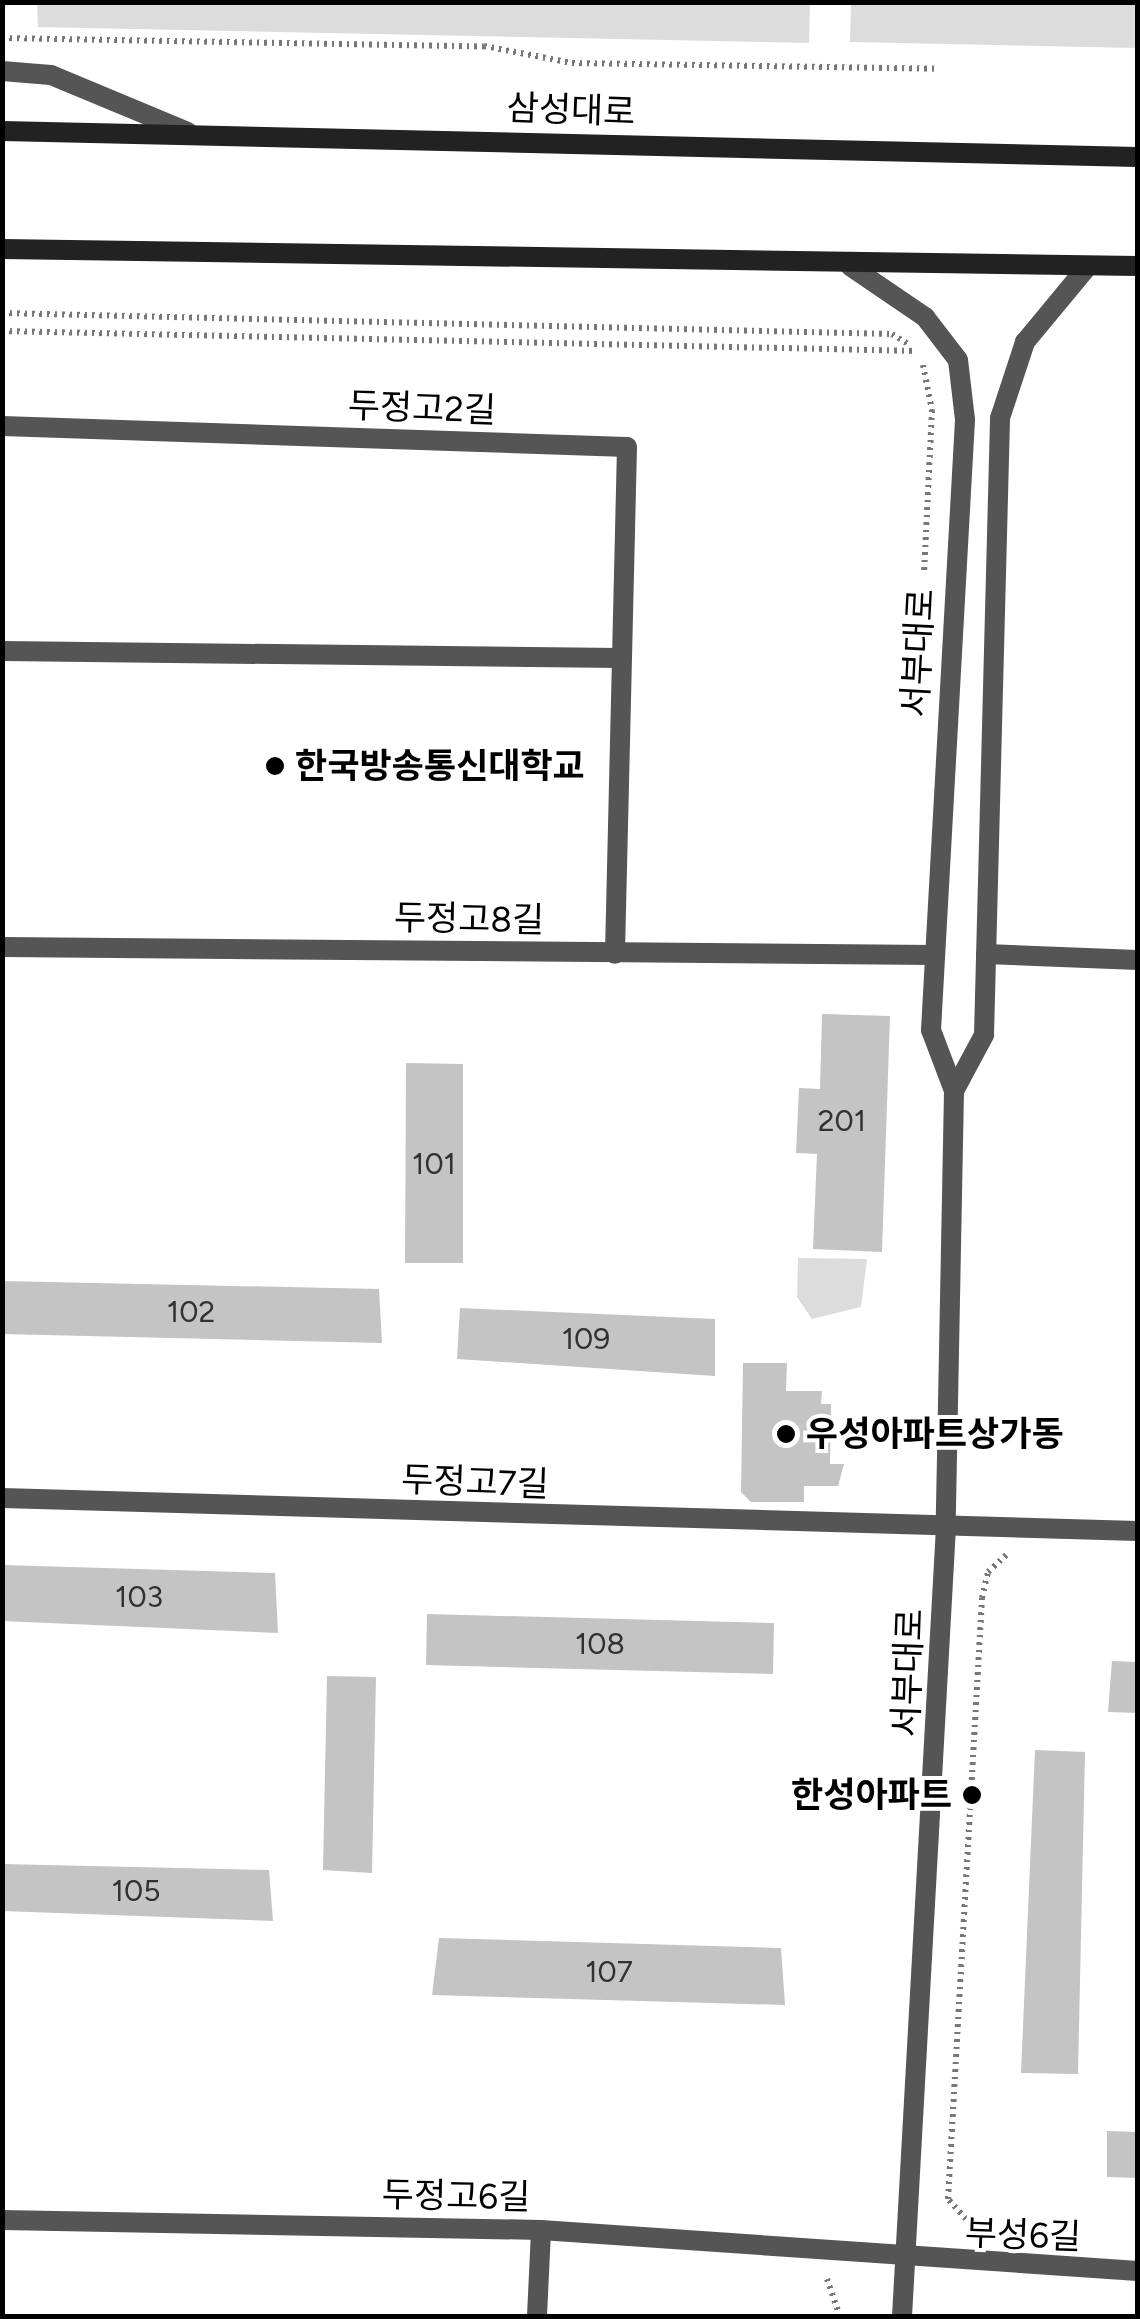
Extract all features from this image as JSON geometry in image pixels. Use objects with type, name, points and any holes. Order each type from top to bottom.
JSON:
[{"type":"main road","name":"삼성대로","points":[[2,131],[188,132],[1138,157]]},
{"type":"main road","points":[[2,249],[850,266],[1138,266]]},
{"type":"street","points":[[2,71],[50,75],[188,132]]},
{"type":"street","name":"서부대로","points":[[850,266],[925,316],[958,360],[965,420],[931,1030],[954,1091],[946,1527],[902,2316]]},
{"type":"street","name":"서부대로","points":[[954,1091],[984,1035],[1000,418],[1025,342],[1088,267]]},
{"type":"street","name":"두정고2길","points":[[2,426],[627,447],[615,954]]},
{"type":"street","points":[[2,651],[620,658]]},
{"type":"street","name":"두정고8길","points":[[2,947],[934,956]]},
{"type":"street","points":[[986,954],[1138,960]]},
{"type":"street","name":"두정고7길","points":[[2,1498],[1138,1531]]},
{"type":"street","name":"두정고6길","points":[[2,2220],[542,2230],[907,2262]]},
{"type":"street","points":[[537,2316],[542,2230]]},
{"type":"street","name":"부성6길","points":[[907,2262],[1138,2270]]},
{"type":"path","points":[[2,38],[484,46],[572,63],[939,69]]},
{"type":"path","points":[[2,332],[918,351]]},
{"type":"path","points":[[991,2267],[992,2238],[961,2222],[948,2199],[982,1598],[988,1572],[1023,1552]]},
{"type":"shaded area","points":[[37,3],[810,3],[809,43],[38,27]]},
{"type":"shaded area","points":[[851,3],[1137,3],[1137,48],[850,42]]},
{"type":"shaded area","points":[[798,1258],[867,1259],[861,1307],[812,1319],[797,1297]]},
{"type":"building","points":[[822,1014],[890,1016],[882,1252],[813,1249],[817,1154],[796,1153],[799,1088],[820,1089]]},
{"type":"building","points":[[406,1063],[463,1064],[463,1263],[405,1263]]},
{"type":"building","points":[[2,1281],[379,1289],[382,1343],[2,1334]]},
{"type":"building","points":[[460,1308],[715,1319],[715,1376],[457,1359]]},
{"type":"building","name":"우성아파트상가동","points":[[743,1363],[787,1363],[786,1391],[822,1391],[821,1404],[831,1404],[830,1464],[844,1464],[838,1486],[804,1486],[804,1502],[751,1502],[741,1492]]},
{"type":"building","points":[[2,1565],[275,1573],[278,1633],[2,1621]]},
{"type":"building","points":[[427,1614],[774,1623],[773,1674],[426,1665]]},
{"type":"building","points":[[1112,1661],[1138,1662],[1138,1713],[1108,1712]]},
{"type":"building","points":[[327,1676],[376,1677],[372,1873],[323,1870]]},
{"type":"building","points":[[1035,1750],[1085,1752],[1078,2074],[1021,2073]]},
{"type":"building","points":[[2,1864],[269,1870],[273,1921],[2,1911]]},
{"type":"building","points":[[439,1938],[781,1948],[785,2005],[432,1995]]},
{"type":"building","points":[[1107,2131],[1138,2132],[1138,2178],[1107,2177]]},
{"type":"place","name":"한국방송통신대학교","points":[[275,766]]},
{"type":"place","name":"우성아파트상가동","points":[[786,1434]]},
{"type":"place","name":"한성아파트","points":[[972,1795]]}]
